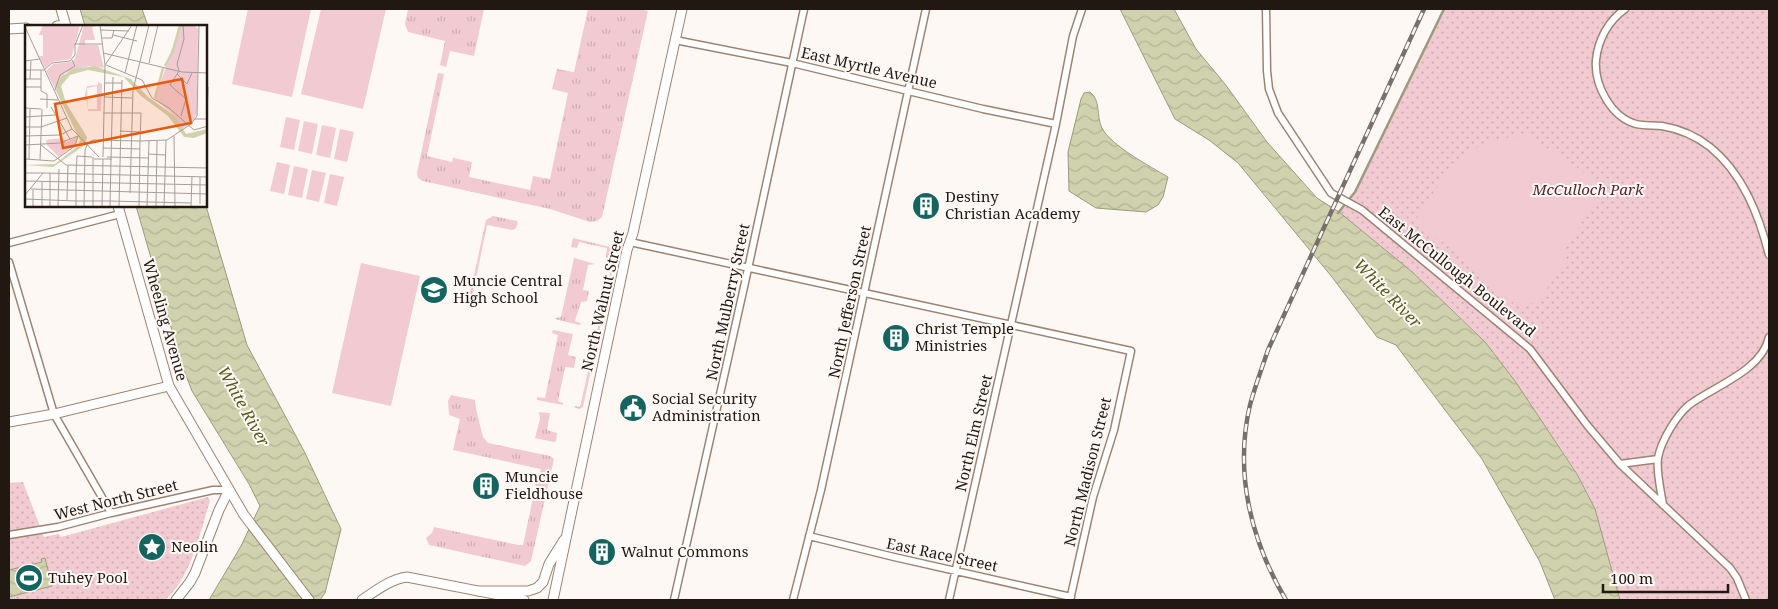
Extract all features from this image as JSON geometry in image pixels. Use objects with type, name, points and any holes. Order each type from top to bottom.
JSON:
[{"type":"main road","points":[[61,9],[62,25]]},
{"type":"main road","name":"North Walnut Street","points":[[553,600],[682,9]]},
{"type":"main road","points":[[9,29],[25,28]]},
{"type":"main road","name":"Wheeling Avenue","points":[[119,210],[169,386],[244,515],[309,600]]},
{"type":"main road","points":[[9,422],[54,414],[169,386]]},
{"type":"main road","points":[[176,600],[195,572],[229,490]]},
{"type":"main road","points":[[479,591],[528,591],[538,588],[543,582],[549,564],[568,534]]},
{"type":"main road","points":[[362,600],[390,582],[407,577],[524,600]]},
{"type":"street","name":"North Mulberry Street","points":[[674,600],[749,267],[804,9]]},
{"type":"street","name":"North Jefferson Street","points":[[793,600],[821,490],[926,9]]},
{"type":"street","name":"North Elm Street","points":[[949,600],[1056,124],[1073,36],[1082,9]]},
{"type":"street","name":"East McCullough Boulevard","points":[[1266,9],[1267,71],[1272,102],[1285,126],[1332,193],[1362,210],[1530,349],[1587,425],[1620,464],[1730,568],[1737,578],[1746,600]]},
{"type":"street","points":[[1624,9],[1606,28],[1597,51],[1596,69],[1601,89],[1606,98],[1616,111],[1631,122],[1679,130],[1701,140],[1716,152],[1745,188],[1758,217],[1769,255]]},
{"type":"street","name":"East Myrtle Avenue","points":[[676,40],[792,63],[983,109],[1056,124]]},
{"type":"street","points":[[9,243],[119,210]]},
{"type":"street","points":[[630,242],[1011,325]]},
{"type":"street","points":[[9,262],[54,414],[111,513]]},
{"type":"street","name":"North Madison Street","points":[[1011,325],[1130,350],[1114,430],[1093,498],[1070,599]]},
{"type":"street","points":[[1663,505],[1658,459],[1670,429],[1682,412],[1689,406],[1728,382],[1759,358],[1765,349],[1769,337]]},
{"type":"street","points":[[1620,464],[1658,459]]},
{"type":"street","name":"West North Street","points":[[9,535],[58,527],[213,490],[229,490]]},
{"type":"street","name":"East Race Street","points":[[809,536],[1070,599]]},
{"type":"green space","points":[[248,9],[311,9],[292,97],[232,84]]},
{"type":"green space","points":[[321,9],[386,9],[363,109],[301,94]]},
{"type":"green space","points":[[408,9],[484,9],[474,56],[450,51],[446,67],[440,65],[445,41],[408,32],[405,24]]},
{"type":"green space","points":[[588,9],[640,9],[648,11],[602,217],[597,221],[590,222],[550,209],[423,181],[418,178],[417,173],[438,73],[444,74],[427,156],[452,162],[453,158],[472,162],[469,177],[530,190],[533,176],[550,179],[568,93],[552,89],[557,69],[574,72]]},
{"type":"green space","name":"McCulloch Park","points":[[1443,9],[1769,9],[1769,600],[1620,600],[1595,509],[1577,473],[1515,381],[1485,342],[1455,312],[1411,271],[1339,212],[1355,192]]},
{"type":"green space","points":[[286,117],[300,120],[294,150],[280,147]]},
{"type":"green space","points":[[304,121],[318,124],[312,154],[298,151]]},
{"type":"green space","points":[[322,125],[336,128],[330,158],[316,155]]},
{"type":"green space","points":[[340,129],[354,132],[347,162],[334,159]]},
{"type":"green space","points":[[1527,136],[1565,159],[1604,187],[1565,249],[1564,263],[1538,302],[1519,306],[1482,281],[1475,266],[1415,222],[1444,179],[1471,151],[1492,141],[1509,137]]},
{"type":"green space","points":[[277,162],[290,165],[284,194],[270,191]]},
{"type":"green space","points":[[294,166],[308,169],[302,198],[288,195]]},
{"type":"green space","points":[[312,170],[326,173],[319,202],[306,199]]},
{"type":"green space","points":[[330,174],[344,177],[337,206],[324,203]]},
{"type":"green space","points":[[493,216],[517,221],[518,224],[512,230],[487,225],[472,298],[476,300],[476,303],[469,298],[486,220]]},
{"type":"green space","points":[[573,238],[610,247],[614,251],[615,259],[583,407],[579,409],[574,407],[580,407],[613,261],[606,257],[607,248],[579,242],[577,248],[571,247]]},
{"type":"green space","points":[[574,258],[595,264],[588,265],[583,290],[589,291],[587,301],[581,302],[575,321],[581,324],[579,325],[555,319],[561,317]]},
{"type":"green space","points":[[361,263],[420,276],[391,406],[332,393]]},
{"type":"green space","points":[[553,330],[573,334],[568,355],[576,357],[574,368],[565,367],[558,401],[563,403],[563,405],[537,400],[537,397],[545,398],[558,335],[552,333]]},
{"type":"green space","points":[[451,395],[475,400],[483,437],[488,443],[550,456],[554,459],[531,561],[525,566],[429,545],[426,538],[432,533],[434,527],[523,545],[537,479],[541,469],[453,450],[460,419],[449,415],[448,401]]},
{"type":"green space","points":[[539,412],[550,413],[547,430],[557,433],[556,441],[535,438],[540,419]]},
{"type":"green space","points":[[23,482],[44,537],[59,534],[61,537],[208,497],[210,501],[188,567],[182,579],[165,600],[9,600],[9,483]]},
{"type":"water","points":[[80,9],[142,9],[148,25],[85,25]]},
{"type":"water","name":"White River","points":[[1120,9],[1174,9],[1196,49],[1225,84],[1267,142],[1317,198],[1339,212],[1411,271],[1485,342],[1515,381],[1577,474],[1595,509],[1620,600],[1555,600],[1540,562],[1482,459],[1396,345],[1377,337],[1332,277],[1238,163],[1209,140],[1175,119]]},
{"type":"water","points":[[1090,92],[1096,99],[1100,123],[1106,135],[1132,155],[1168,177],[1163,197],[1158,205],[1146,212],[1096,208],[1069,191],[1068,152],[1081,99],[1084,93]]},
{"type":"water","name":"White River","points":[[137,208],[207,208],[247,345],[304,451],[341,529],[325,593],[320,600],[209,600],[241,546],[260,506],[249,484],[192,391],[182,365]]},
{"type":"water","name":"Tuhey Pool","points":[[45,558],[52,586],[9,597],[9,570],[42,562],[41,559]]},
{"type":"waterway","points":[[1338,213],[1355,192],[1444,9]]},
{"type":"railway","points":[[1286,600],[1263,554],[1249,506],[1244,456],[1250,405],[1268,350],[1424,9]]},
{"type":"place","name":"Destiny Christian Academy","points":[[926,206]]},
{"type":"place","name":"Muncie Central High School","points":[[434,290]]},
{"type":"place","name":"Christ Temple Ministries","points":[[896,338]]},
{"type":"place","name":"Social Security Administration","points":[[633,408]]},
{"type":"place","name":"Muncie Fieldhouse","points":[[486,486]]},
{"type":"place","name":"Neolin","points":[[152,547]]},
{"type":"place","name":"Walnut Commons","points":[[602,552]]},
{"type":"place","name":"Tuhey Pool","points":[[29,578]]}]
